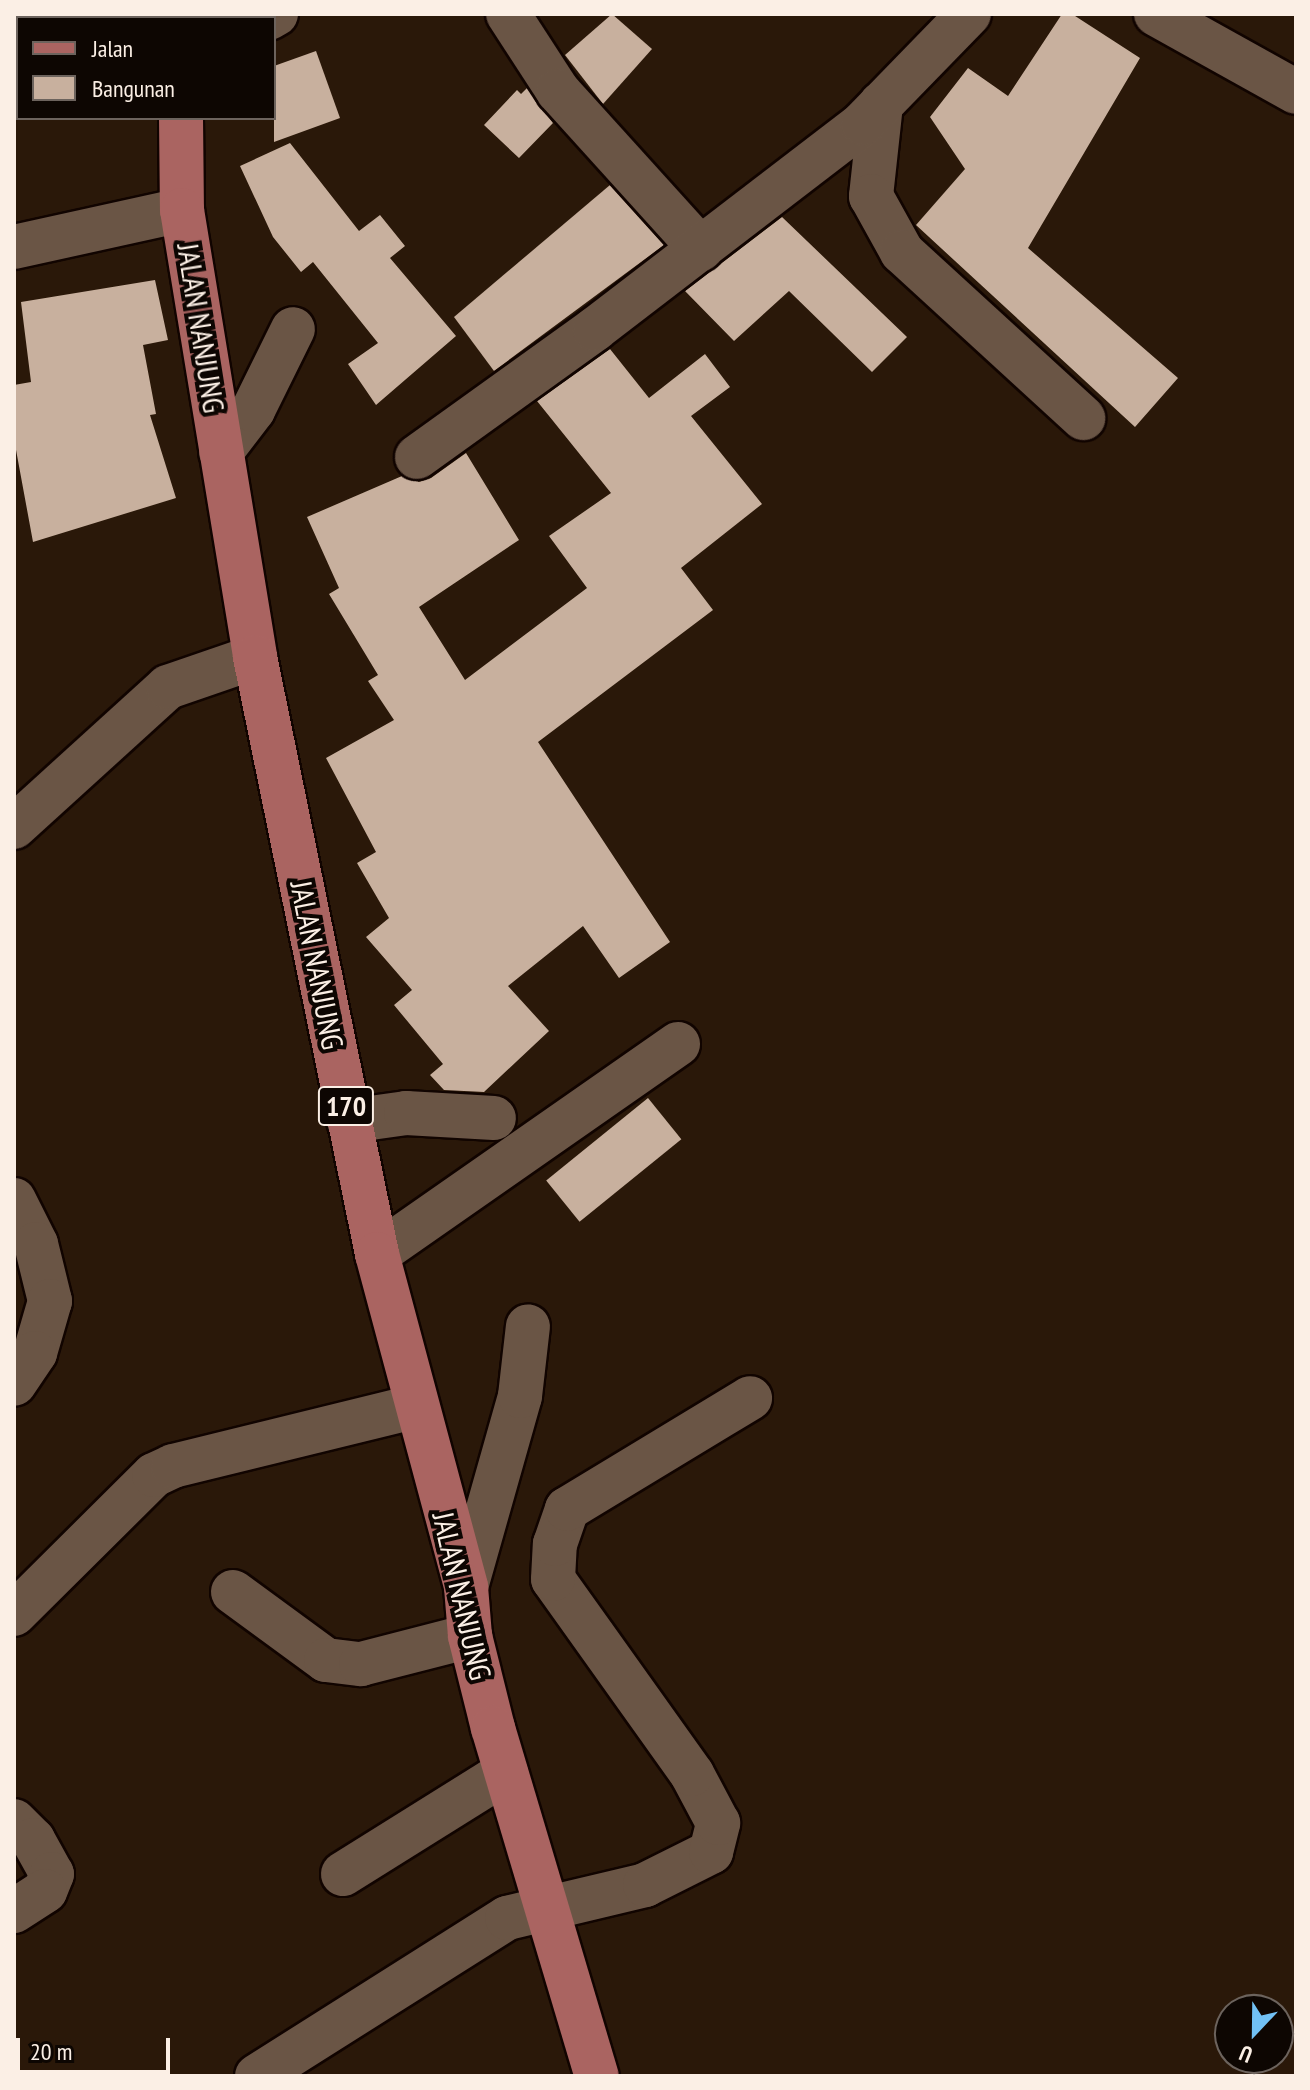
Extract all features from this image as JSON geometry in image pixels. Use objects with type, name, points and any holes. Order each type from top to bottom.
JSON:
[{"type":"main road","name":"JALAN NANJUNG","points":[[181,120],[182,210],[255,657],[377,1254],[414,1407],[466,1587],[470,1636],[506,1772],[549,1904],[597,2076]]},
{"type":"street","points":[[508,14],[558,91],[701,249]]},
{"type":"street","points":[[417,457],[701,249],[881,104],[969,14]]},
{"type":"street","points":[[1156,14],[1296,92]]},
{"type":"street","points":[[881,104],[871,196],[902,252],[1083,418]]},
{"type":"street","points":[[14,247],[182,210]]},
{"type":"street","points":[[221,452],[253,410],[293,329]]},
{"type":"street","points":[[14,827],[168,687],[255,657]]},
{"type":"street","points":[[377,1254],[678,1044]]},
{"type":"street","points":[[349,1121],[406,1113],[494,1118]]},
{"type":"street","points":[[14,1200],[36,1244],[50,1301],[35,1353],[14,1384]]},
{"type":"street","points":[[466,1587],[520,1396],[528,1326]]},
{"type":"street","points":[[257,2076],[507,1918],[549,1904],[645,1885],[711,1852],[718,1837],[718,1823],[692,1774],[553,1579],[555,1544],[567,1509],[750,1398]]},
{"type":"street","points":[[14,1614],[154,1475],[173,1466],[414,1407]]},
{"type":"street","points":[[233,1592],[326,1660],[361,1664],[470,1636]]},
{"type":"street","points":[[343,1874],[506,1772]]},
{"type":"street","points":[[14,1821],[33,1840],[52,1874],[45,1891],[14,1911]]},
{"type":"building","points":[[612,14],[652,49],[603,104],[565,55]]},
{"type":"building","points":[[1062,14],[1072,14],[1140,58],[1028,248],[1178,378],[1135,427],[916,225],[965,169],[930,117],[968,68],[1008,96]]},
{"type":"building","points":[[316,51],[340,118],[274,142],[276,65]]},
{"type":"building","points":[[527,88],[553,123],[519,158],[484,125],[517,90],[521,94]]},
{"type":"building","points":[[290,143],[359,231],[380,215],[405,246],[390,258],[456,336],[376,405],[348,364],[378,343],[313,262],[301,272],[273,237],[240,166]]},
{"type":"building","points":[[610,185],[664,245],[494,371],[454,317]]},
{"type":"building","points":[[782,217],[907,337],[872,372],[789,291],[734,341],[685,291]]},
{"type":"building","points":[[155,280],[168,340],[143,345],[156,414],[150,415],[176,498],[33,542],[14,439],[14,385],[31,382],[21,302]]},
{"type":"building","points":[[610,349],[649,398],[705,354],[730,387],[691,416],[762,504],[681,568],[713,610],[538,742],[670,942],[619,978],[583,926],[508,986],[549,1031],[484,1092],[444,1090],[430,1075],[443,1064],[394,1005],[412,990],[366,937],[389,918],[357,863],[376,852],[326,758],[394,720],[368,681],[378,675],[329,594],[339,588],[307,517],[402,476],[419,482],[431,478],[466,453],[519,540],[419,607],[465,680],[587,588],[549,536],[611,493],[537,401]]},
{"type":"building","points":[[648,1098],[681,1139],[580,1222],[546,1180]]}]
